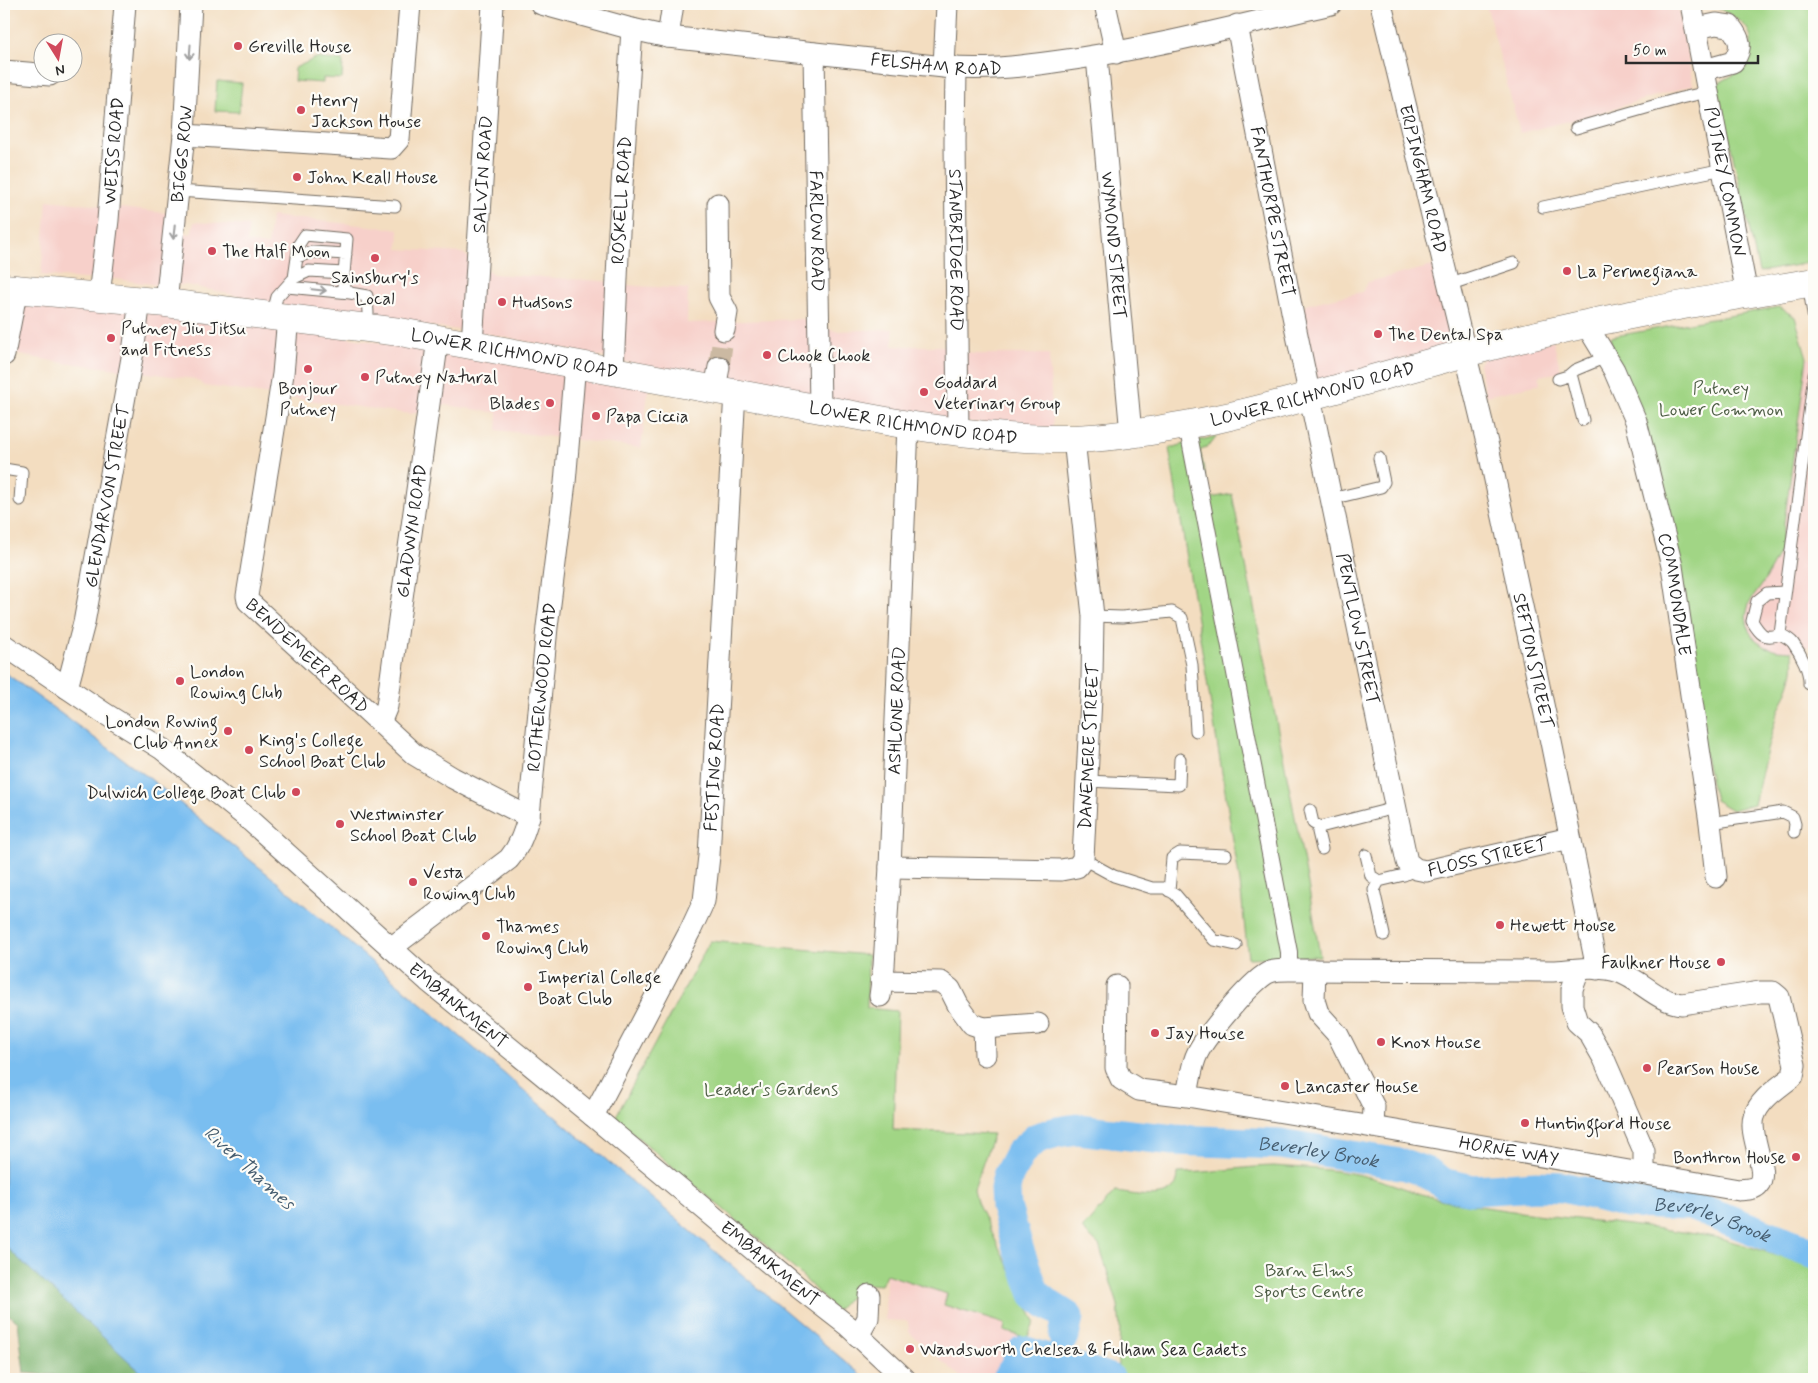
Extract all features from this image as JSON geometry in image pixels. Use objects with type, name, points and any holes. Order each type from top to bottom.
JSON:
[{"type":"main road","name":"LOWER RICHMOND ROAD","points":[[10,288],[280,316],[438,338],[614,371],[723,383],[820,408],[908,425],[958,432],[1074,439],[1131,434],[1187,425],[1310,397],[1521,339],[1589,324],[1811,282]]},
{"type":"street","name":"WEISS ROAD","points":[[99,296],[108,220],[125,4]]},
{"type":"street","name":"BIGGS ROW","points":[[153,302],[178,191],[184,135],[191,4]]},
{"type":"street","points":[[184,135],[391,148],[399,139],[410,4]]},
{"type":"street","name":"SALVIN ROAD","points":[[472,345],[493,4]]},
{"type":"street","name":"FELSHAM ROAD","points":[[541,4],[668,37],[950,68],[982,69],[1106,55],[1331,4]]},
{"type":"street","points":[[668,37],[673,4]]},
{"type":"street","name":"STANBRIDGE ROAD","points":[[947,4],[958,432]]},
{"type":"street","name":"WYMOND STREET","points":[[1105,4],[1106,55],[1131,434]]},
{"type":"street","name":"ERPINGHAM ROAD","points":[[1381,4],[1465,353]]},
{"type":"street","name":"PUTNEY COMMON","points":[[1691,4],[1747,294]]},
{"type":"street","points":[[1696,28],[1716,24],[1730,26],[1738,36],[1740,52],[1733,62],[1704,70]]},
{"type":"street","name":"FANTHORPE STREET","points":[[1237,25],[1310,397]]},
{"type":"street","name":"ROSKELL ROAD","points":[[614,371],[619,232],[632,29]]},
{"type":"street","name":"FARLOW ROAD","points":[[814,53],[820,408]]},
{"type":"street","points":[[4,71],[32,73]]},
{"type":"street","points":[[718,204],[719,297],[726,312],[724,330]]},
{"type":"street","points":[[4,355],[10,288]]},
{"type":"street","name":"GLENDARVON STREET","points":[[67,688],[84,623],[133,352],[153,302]]},
{"type":"street","name":"BENDEMEER ROAD","points":[[280,316],[283,374],[247,596],[248,601],[415,755],[470,787],[529,816]]},
{"type":"street","name":"COMMONDALE","points":[[1589,324],[1592,334],[1629,402],[1636,421],[1672,566],[1710,823],[1716,877]]},
{"type":"street","name":"GLADWYN ROAD","points":[[380,723],[388,706],[438,338]]},
{"type":"street","name":"SEFTON STREET","points":[[1465,353],[1488,447],[1551,742],[1570,838],[1588,969]]},
{"type":"street","name":"ROTHERWOOD ROAD","points":[[391,948],[509,859],[518,849],[529,816],[547,627],[567,463],[575,363]]},
{"type":"street","name":"FESTING ROAD","points":[[593,1116],[692,929],[704,901],[709,856],[723,383]]},
{"type":"street","name":"PENTLOW STREET","points":[[1310,397],[1395,808],[1411,866]]},
{"type":"street","name":"ASHLONE ROAD","points":[[908,425],[890,867],[884,966],[880,989],[941,982],[950,989],[958,1005],[972,1024],[984,1028]]},
{"type":"street","points":[[1187,425],[1289,952],[1289,970]]},
{"type":"street","name":"DANEMERE STREET","points":[[1074,439],[1094,616],[1083,859]]},
{"type":"street","name":"EMBANKMENT","points":[[4,645],[162,749],[238,810],[428,981],[858,1336],[905,1379]]},
{"type":"street","name":"FLOSS STREET","points":[[1411,866],[1426,871],[1570,838]]},
{"type":"street","points":[[890,867],[1061,870],[1077,867],[1083,859]]},
{"type":"street","points":[[1588,969],[1572,989],[1572,1006],[1576,1022],[1589,1033],[1611,1075],[1644,1151],[1644,1173]]},
{"type":"street","name":"HORNE WAY","points":[[1117,986],[1116,1068],[1120,1078],[1139,1090],[1187,1096],[1373,1127],[1739,1190],[1750,1189],[1758,1185],[1762,1175],[1752,1130],[1753,1118],[1766,1099],[1793,1076],[1795,1065],[1783,1010],[1779,997],[1773,992],[1760,992],[1682,1004],[1672,1003],[1619,972],[1588,969],[1289,970],[1268,972],[1247,991],[1213,1030],[1198,1052],[1191,1072],[1187,1096]]},
{"type":"street","points":[[1315,970],[1314,1000],[1318,1013],[1338,1035],[1374,1107],[1373,1127]]},
{"type":"street","points":[[985,1055],[984,1028],[1038,1024]]},
{"type":"street","points":[[858,1336],[868,1318],[869,1295]]},
{"type":"lane","points":[[1576,128],[1708,92]]},
{"type":"lane","points":[[1543,207],[1723,169]]},
{"type":"lane","points":[[178,191],[395,206]]},
{"type":"lane","points":[[290,283],[299,244],[306,235],[348,239],[343,286],[350,293]]},
{"type":"lane","points":[[297,257],[312,252],[346,254]]},
{"type":"lane","points":[[1448,285],[1514,263]]},
{"type":"lane","points":[[280,316],[277,297],[290,283],[309,271],[344,273]]},
{"type":"lane","points":[[1811,282],[1814,320]]},
{"type":"lane","points":[[290,283],[367,296],[367,328]]},
{"type":"lane","points":[[1558,379],[1606,357]]},
{"type":"lane","points":[[1571,374],[1583,420]]},
{"type":"lane","points":[[1780,634],[1784,592],[1814,375]]},
{"type":"lane","points":[[1331,499],[1381,486],[1384,482],[1379,458]]},
{"type":"lane","points":[[4,469],[22,472],[20,500]]},
{"type":"lane","points":[[1784,592],[1767,594],[1757,601],[1752,621],[1765,636],[1770,637],[1780,634],[1792,641],[1810,677],[1809,684]]},
{"type":"lane","points":[[1094,616],[1122,617],[1172,612],[1182,618],[1192,664],[1196,731]]},
{"type":"lane","points":[[1086,781],[1179,785],[1180,759]]},
{"type":"lane","points":[[1310,810],[1313,823],[1320,827],[1395,808]]},
{"type":"lane","points":[[1710,823],[1783,812],[1793,816],[1794,832]]},
{"type":"lane","points":[[1320,827],[1318,832],[1322,849]]},
{"type":"lane","points":[[1169,891],[1172,858],[1180,853],[1226,855]]},
{"type":"lane","points":[[1366,855],[1372,876],[1379,881]]},
{"type":"lane","points":[[1083,859],[1114,876],[1152,888],[1164,888],[1175,894],[1214,940],[1236,944]]},
{"type":"lane","points":[[1384,935],[1374,890],[1379,881],[1404,875],[1411,866]]},
{"type":"shaded area","points":[[1486,4],[1678,4],[1693,85],[1577,119],[1520,133]]},
{"type":"shaded area","points":[[47,200],[184,215],[181,233],[191,234],[194,222],[249,226],[247,242],[268,245],[271,216],[399,229],[398,249],[462,253],[493,274],[688,289],[687,323],[802,319],[835,331],[893,329],[893,346],[942,346],[974,354],[1049,354],[1053,429],[943,420],[627,362],[489,334],[296,308],[187,285],[158,285],[116,279],[84,279],[41,275]]},
{"type":"shaded area","points":[[1433,266],[1451,340],[1448,347],[1317,382],[1302,310],[1308,304],[1362,292],[1368,282]]},
{"type":"shaded area","points":[[4,296],[262,324],[649,385],[641,448],[497,430],[498,413],[446,405],[411,414],[205,386],[195,379],[69,364],[20,355],[4,339]]},
{"type":"shaded area","points":[[1553,340],[1561,372],[1539,376],[1540,384],[1486,396],[1479,364],[1482,359]]},
{"type":"shaded area","points":[[1807,358],[1814,359],[1814,645],[1792,651],[1777,650],[1766,647],[1756,641],[1749,631],[1746,616],[1749,603],[1762,585],[1780,552]]},
{"type":"shaded area","points":[[886,1273],[948,1294],[944,1305],[1005,1324],[1004,1331],[1027,1338],[1005,1379],[963,1379],[909,1332],[908,1321],[885,1320]]},
{"type":"green space","points":[[1710,4],[1814,4],[1814,262],[1759,272],[1717,84],[1746,68],[1750,54],[1750,34],[1746,27],[1731,15]]},
{"type":"green space","points":[[316,58],[343,61],[342,79],[323,78],[323,83],[294,81],[295,68]]},
{"type":"green space","points":[[217,81],[242,83],[239,112],[215,111]]},
{"type":"green space","name":"Putney Lower Common","points":[[1779,307],[1795,317],[1807,358],[1780,552],[1762,585],[1749,603],[1746,616],[1749,631],[1756,641],[1766,647],[1792,651],[1793,670],[1771,735],[1754,804],[1732,810],[1715,800],[1610,337]]},
{"type":"green space","points":[[1217,436],[1211,444],[1200,451],[1210,498],[1232,494],[1308,884],[1320,956],[1248,958],[1240,883],[1169,448]]},
{"type":"green space","name":"Leader's Gardens","points":[[710,941],[868,955],[867,1008],[897,1011],[893,1130],[993,1134],[974,1189],[977,1202],[1035,1322],[1027,1338],[1004,1331],[1005,1324],[944,1305],[947,1294],[886,1274],[881,1285],[863,1284],[836,1311],[798,1272],[615,1118]]},
{"type":"green space","name":"Barn Elms Sports Centre","points":[[1273,1166],[1328,1170],[1360,1175],[1444,1200],[1475,1206],[1664,1229],[1720,1238],[1814,1266],[1814,1379],[1117,1379],[1120,1329],[1118,1305],[1099,1245],[1082,1229],[1115,1192],[1155,1196],[1171,1190],[1176,1183],[1178,1173]]},
{"type":"green space","points":[[4,1236],[160,1379],[65,1379],[53,1375],[24,1373],[18,1322],[4,1311]]},
{"type":"water","name":"River Thames","points":[[4,672],[148,777],[270,876],[866,1379],[148,1379],[4,1245]]},
{"type":"water","points":[[1023,1351],[1110,1379],[1008,1379]]},
{"type":"waterway","name":"Beverley Brook","points":[[1064,1336],[1068,1317],[1035,1294],[1019,1251],[1006,1207],[1005,1189],[1008,1176],[1020,1153],[1037,1138],[1077,1129],[1174,1140],[1281,1144],[1406,1165],[1428,1173],[1445,1184],[1473,1190],[1536,1186],[1563,1187],[1627,1203],[1690,1205],[1814,1253]]},
{"type":"waterway","name":"Beverley Brook","points":[[1008,1379],[1023,1351],[1110,1379]]},
{"type":"tunnel","points":[[719,367],[724,330]]},
{"type":"place","name":"Greville House","points":[[238,46]]},
{"type":"place","name":"Henry Jackson House","points":[[301,110]]},
{"type":"place","name":"John Keall House","points":[[297,177]]},
{"type":"place","name":"The Half Moon","points":[[212,251]]},
{"type":"place","name":"Sainsbury's Local","points":[[375,258]]},
{"type":"place","name":"La Permegiana","points":[[1567,271]]},
{"type":"place","name":"Hudsons","points":[[502,302]]},
{"type":"place","name":"The Dental Spa","points":[[1378,334]]},
{"type":"place","name":"Putney Jiu Jitsu and Fitness","points":[[111,338]]},
{"type":"place","name":"Chook Chook","points":[[767,355]]},
{"type":"place","name":"Bonjour Putney","points":[[308,369]]},
{"type":"place","name":"Putney Natural","points":[[365,377]]},
{"type":"place","name":"Goddard Veterinary Group","points":[[924,392]]},
{"type":"place","name":"Blades","points":[[550,403]]},
{"type":"place","name":"Papa Ciccia","points":[[596,416]]},
{"type":"place","name":"London Rowing Club","points":[[180,681]]},
{"type":"place","name":"London Rowing Club Annex","points":[[228,731]]},
{"type":"place","name":"King's College School Boat Club","points":[[249,750]]},
{"type":"place","name":"Dulwich College Boat Club","points":[[296,792]]},
{"type":"place","name":"Westminster School Boat Club","points":[[340,824]]},
{"type":"place","name":"Vesta Rowing Club","points":[[413,882]]},
{"type":"place","name":"Hewett House","points":[[1500,925]]},
{"type":"place","name":"Thames Rowing Club","points":[[486,936]]},
{"type":"place","name":"Faulkner House","points":[[1721,962]]},
{"type":"place","name":"Imperial College Boat Club","points":[[528,987]]},
{"type":"place","name":"Jay House","points":[[1155,1033]]},
{"type":"place","name":"Knox House","points":[[1381,1042]]},
{"type":"place","name":"Pearson House","points":[[1647,1068]]},
{"type":"place","name":"Lancaster House","points":[[1285,1086]]},
{"type":"place","name":"Huntingford House","points":[[1525,1123]]},
{"type":"place","name":"Bonthron House","points":[[1796,1157]]},
{"type":"place","name":"Wandsworth Chelsea & Fulham Sea Cadets","points":[[910,1349]]}]
